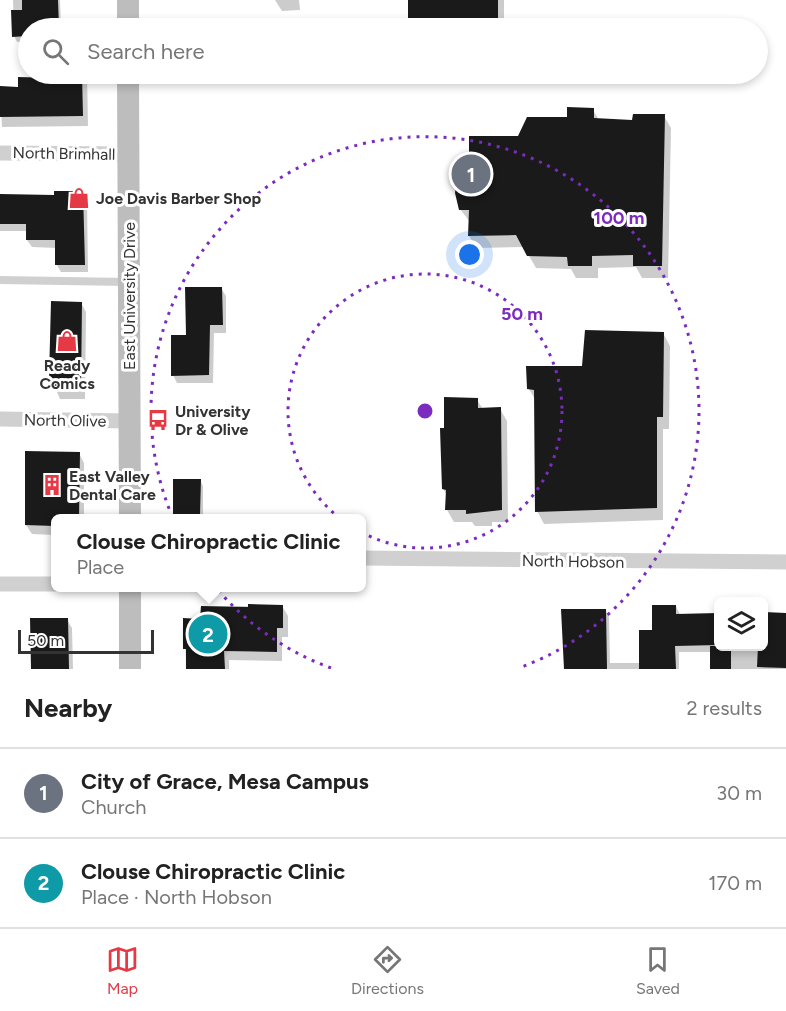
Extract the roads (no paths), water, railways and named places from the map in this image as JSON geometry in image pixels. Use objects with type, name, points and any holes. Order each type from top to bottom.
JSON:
[{"type":"main road","points":[[128,0],[128,18]]},
{"type":"main road","name":"East University Drive","points":[[128,84],[130,514]]},
{"type":"main road","points":[[130,592],[130,669]]},
{"type":"street","name":"North Brimhall","points":[[0,153],[129,154]]},
{"type":"street","name":"North Olive","points":[[0,419],[129,420]]},
{"type":"street","name":"North Hobson","points":[[366,558],[786,562]]},
{"type":"street","points":[[0,584],[51,584]]},
{"type":"lane","points":[[0,280],[129,282]]},
{"type":"place","name":"City of Grace, Mesa Campus","points":[[471,174]]},
{"type":"place","name":"Joe Davis Barber Shop","points":[[79,198]]},
{"type":"place","name":"Ready Comics","points":[[67,341]]},
{"type":"place","name":"University Dr & Olive","points":[[158,420]]},
{"type":"place","name":"East Valley Dental Care","points":[[52,485]]},
{"type":"place","name":"Clouse Chiropractic Clinic","points":[[208,634]]}]
